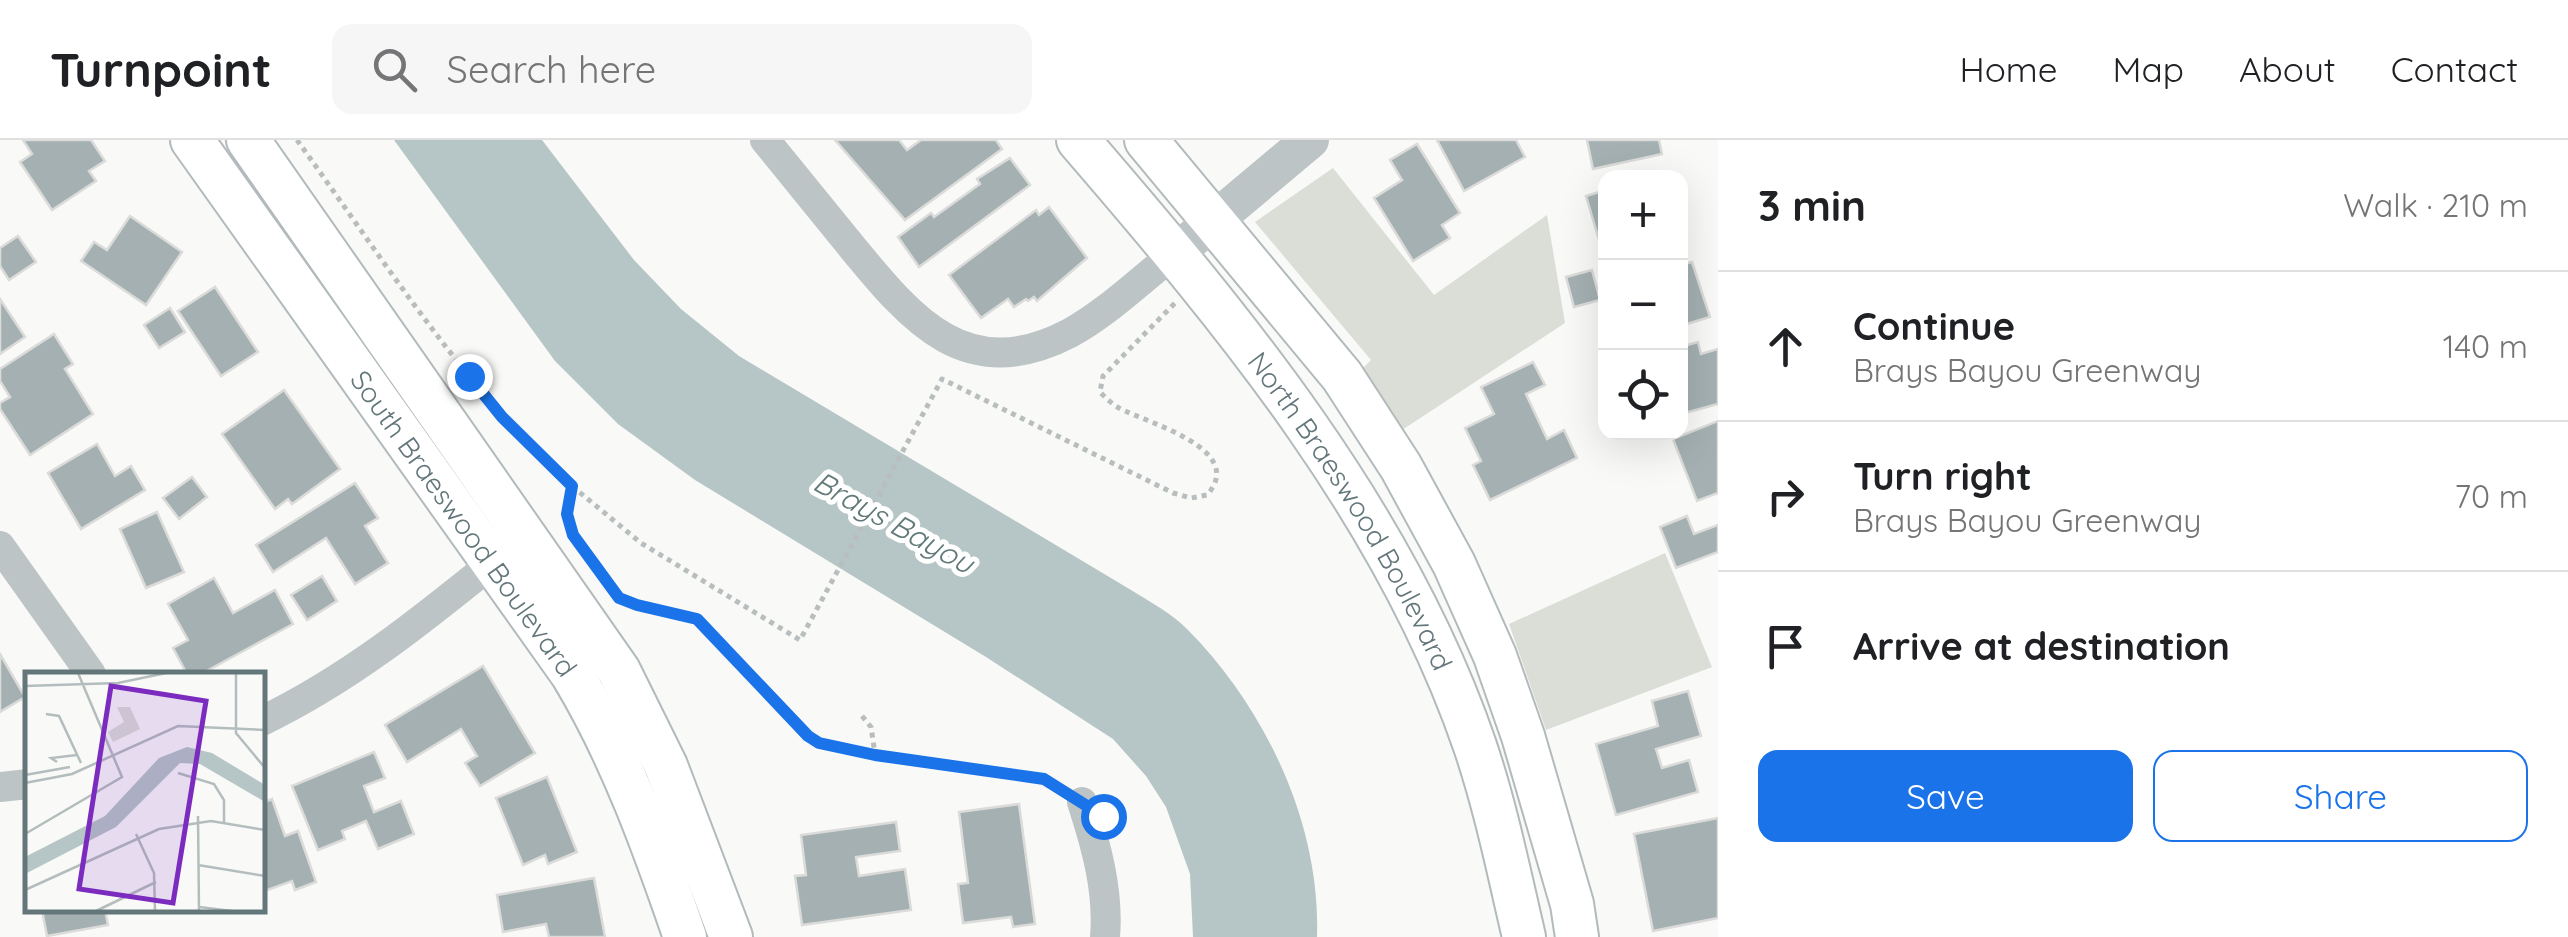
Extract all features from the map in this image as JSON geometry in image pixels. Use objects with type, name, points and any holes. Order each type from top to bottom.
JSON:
[{"type":"main road","name":"South Braeswood Boulevard","points":[[192,140],[572,674],[598,718],[659,862],[685,937]]},
{"type":"main road","name":"South Braeswood Boulevard","points":[[248,140],[619,671],[666,766],[732,937]]},
{"type":"main road","name":"North Braeswood Boulevard","points":[[1078,140],[1174,254],[1319,442],[1380,540],[1436,652],[1476,752],[1524,937]]},
{"type":"main road","name":"North Braeswood Boulevard","points":[[1146,140],[1342,376],[1401,467],[1454,564],[1495,656],[1523,736],[1572,904],[1577,937]]},
{"type":"main road","points":[[1476,752],[1523,736]]},
{"type":"street","points":[[765,140],[896,300],[925,327],[978,350],[1012,351],[1068,334],[1103,312],[1310,140]]},
{"type":"street","points":[[265,719],[301,702],[370,660],[526,536]]},
{"type":"street","points":[[0,546],[90,672]]},
{"type":"street","points":[[0,786],[25,784]]},
{"type":"street","points":[[1082,802],[1096,846],[1106,922],[1104,937]]},
{"type":"path","points":[[297,140],[502,417],[572,486],[641,543],[800,640],[942,379],[1132,474],[1191,498],[1207,495],[1217,483],[1216,466],[1206,452],[1186,438],[1114,406],[1100,392],[1103,376],[1177,301]]},
{"type":"path","points":[[572,486],[567,514],[573,535],[619,598],[697,619],[819,743],[875,755],[1044,779],[1082,802]]},
{"type":"path","points":[[862,716],[871,727],[875,755]]},
{"type":"shaded area","points":[[1333,168],[1434,295],[1547,215],[1565,323],[1399,432],[1362,369],[1371,360],[1255,222]]},
{"type":"shaded area","points":[[1665,553],[1712,667],[1546,730],[1509,624]]},
{"type":"water","name":"Brays Bayou","points":[[394,140],[542,140],[634,260],[681,309],[739,356],[1182,624],[1242,696],[1283,771],[1310,853],[1317,937],[1193,937],[1190,874],[1166,807],[1146,776],[1113,739],[695,480],[618,424],[555,361]]},
{"type":"building","points":[[23,140],[91,140],[105,161],[89,171],[96,181],[52,210],[20,162],[32,154]]},
{"type":"building","points":[[835,140],[899,140],[907,150],[921,140],[996,140],[1002,149],[905,220]]},
{"type":"building","points":[[1437,140],[1516,140],[1525,157],[1464,191]]},
{"type":"building","points":[[1587,140],[1659,140],[1662,154],[1593,169]]},
{"type":"building","points":[[1417,144],[1460,213],[1442,225],[1450,238],[1413,261],[1374,198],[1402,180],[1390,160]]},
{"type":"building","points":[[1010,158],[1030,185],[919,267],[898,237],[931,213],[934,217],[980,184],[977,179]]},
{"type":"building","points":[[1598,192],[1598,236],[1586,196]]},
{"type":"building","points":[[1049,207],[1087,258],[1037,301],[1034,297],[1026,299],[1014,307],[1008,299],[981,318],[949,275],[1036,210],[1039,215]]},
{"type":"building","points":[[130,216],[182,252],[146,305],[81,261],[94,242],[107,250]]},
{"type":"building","points":[[18,236],[36,262],[9,280],[0,266],[0,248]]},
{"type":"building","points":[[1692,262],[1710,317],[1688,324],[1688,263]]},
{"type":"building","points":[[1592,270],[1598,301],[1574,307],[1566,277]]},
{"type":"building","points":[[215,287],[258,352],[221,376],[178,311]]},
{"type":"building","points":[[0,299],[25,337],[0,354]]},
{"type":"building","points":[[170,308],[185,332],[159,348],[144,325]]},
{"type":"building","points":[[54,334],[73,364],[65,369],[93,414],[30,455],[0,409],[0,403],[10,397],[0,381],[0,369]]},
{"type":"building","points":[[1698,342],[1701,354],[1718,349],[1718,404],[1688,412],[1688,350],[1688,345]]},
{"type":"building","points":[[1533,362],[1545,385],[1526,394],[1547,439],[1564,430],[1577,458],[1490,500],[1473,465],[1481,461],[1465,428],[1494,414],[1481,387]]},
{"type":"building","points":[[284,390],[340,469],[292,504],[288,499],[275,509],[222,434]]},
{"type":"building","points":[[1718,421],[1718,493],[1697,501],[1673,440],[1688,440],[1688,433]]},
{"type":"building","points":[[97,444],[115,476],[131,466],[145,490],[81,529],[48,473]]},
{"type":"building","points":[[192,477],[207,497],[179,519],[163,498]]},
{"type":"building","points":[[355,483],[378,518],[365,526],[388,563],[355,584],[326,538],[273,572],[256,545]]},
{"type":"building","points":[[157,512],[184,572],[146,588],[120,529]]},
{"type":"building","points":[[1687,516],[1694,534],[1718,525],[1718,552],[1676,568],[1660,527]]},
{"type":"building","points":[[322,576],[337,601],[307,620],[291,595]]},
{"type":"building","points":[[214,578],[233,613],[275,590],[293,624],[205,672],[186,672],[173,648],[188,640],[168,604]]},
{"type":"building","points":[[0,654],[25,697],[0,712]]},
{"type":"building","points":[[483,666],[535,753],[480,786],[465,763],[477,756],[461,729],[407,762],[385,725]]},
{"type":"building","points":[[1688,691],[1701,736],[1656,749],[1662,768],[1689,760],[1698,792],[1616,815],[1596,744],[1658,726],[1652,701]]},
{"type":"building","points":[[374,752],[385,778],[364,786],[374,812],[401,801],[414,834],[378,849],[366,821],[342,831],[345,839],[318,850],[292,786]]},
{"type":"building","points":[[547,777],[577,852],[548,864],[545,855],[523,865],[496,798]]},
{"type":"building","points":[[272,799],[285,836],[298,831],[316,882],[295,890],[292,881],[265,891],[265,802]]},
{"type":"building","points":[[1019,804],[1035,924],[1013,927],[1011,917],[963,923],[958,884],[968,883],[959,812]]},
{"type":"building","points":[[1718,818],[1718,918],[1653,931],[1634,834]]},
{"type":"building","points":[[896,822],[900,851],[856,857],[859,876],[905,869],[911,910],[802,925],[795,876],[806,875],[801,835]]},
{"type":"building","points":[[594,878],[605,937],[549,937],[546,924],[503,932],[497,895]]},
{"type":"building","points":[[42,912],[105,912],[108,925],[47,936]]},
{"type":"route","points":[[469,376],[502,417],[572,486],[568,524],[619,598],[686,614],[706,625],[808,736],[819,743],[875,755],[1044,779],[1103,816]]}]
